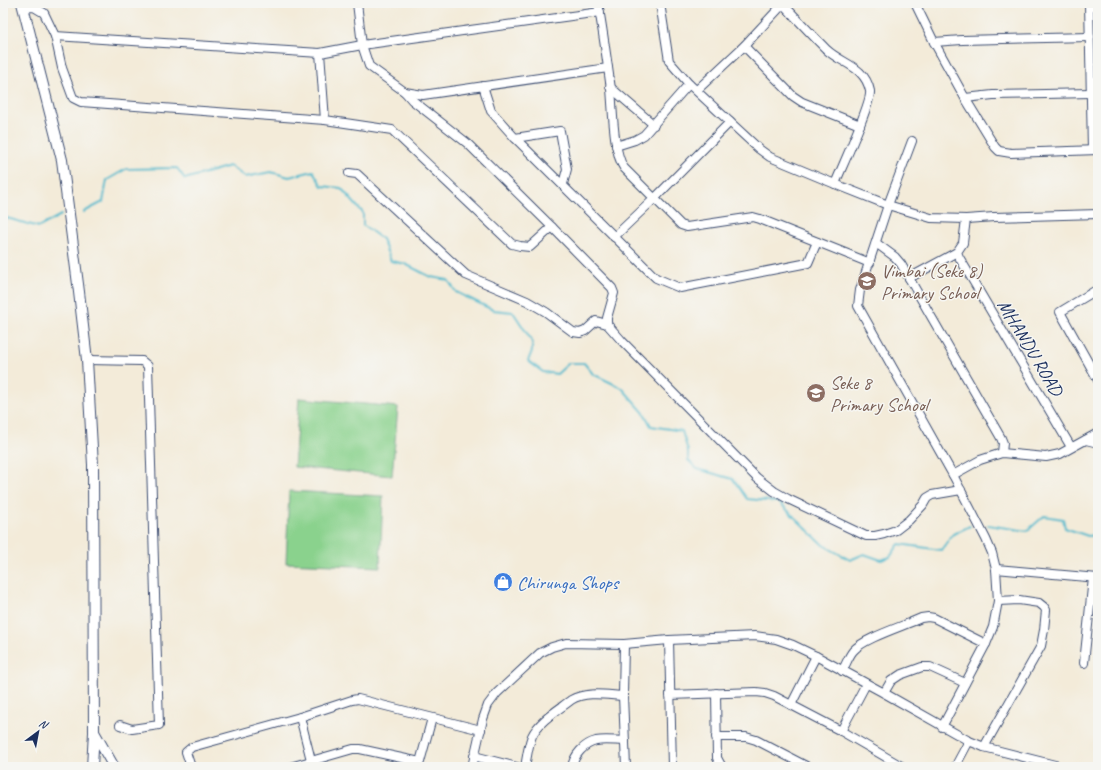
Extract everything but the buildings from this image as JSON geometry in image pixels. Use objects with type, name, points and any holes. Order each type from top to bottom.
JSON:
[{"type":"main road","points":[[23,5],[62,160],[87,360],[93,465],[94,732],[92,767]]},
{"type":"main road","points":[[94,732],[114,767]]},
{"type":"street","points":[[357,3],[362,45],[369,66],[405,92],[412,100],[467,143],[612,288],[614,293],[606,318],[607,324],[757,478],[774,491],[788,499],[866,536],[879,535],[896,530],[909,520],[923,504],[926,498],[932,495],[961,490]]},
{"type":"street","points":[[598,3],[608,68],[616,146],[620,162],[624,168],[681,225],[687,227],[753,218],[760,219],[870,263]]},
{"type":"street","points":[[660,3],[669,61],[689,84],[759,149],[770,157],[888,205],[932,218],[966,219],[1098,214]]},
{"type":"street","points":[[915,3],[934,42],[965,98],[995,147],[999,151],[1011,153],[1095,150],[1091,93],[1089,3]]},
{"type":"street","points":[[697,90],[744,46],[783,4],[828,51],[853,66],[865,77],[870,91],[860,125],[835,184]]},
{"type":"street","points":[[23,5],[34,7],[44,13],[55,36],[62,68],[73,98],[81,102],[325,120],[392,130],[512,244],[530,246],[552,227]]},
{"type":"street","points":[[55,36],[320,53],[362,45],[600,12]]},
{"type":"street","points":[[934,42],[1090,37]]},
{"type":"street","points":[[744,46],[793,96],[802,102],[860,125]]},
{"type":"street","points":[[320,53],[325,120]]},
{"type":"street","points":[[405,92],[423,95],[608,68]]},
{"type":"street","points":[[616,146],[644,135],[689,84]]},
{"type":"street","points":[[484,86],[491,111],[515,138],[656,278],[680,288],[808,263],[817,242]]},
{"type":"street","points":[[610,87],[654,125]]},
{"type":"street","points":[[965,98],[993,95],[1091,93]]},
{"type":"street","points":[[614,237],[730,122]]},
{"type":"street","points":[[515,138],[560,131],[567,169],[563,184]]},
{"type":"street","points":[[912,141],[888,205],[860,290],[858,306],[953,474],[986,539],[992,553],[996,569],[998,601],[993,627],[986,644],[942,727]]},
{"type":"street","points":[[349,173],[357,174],[466,274],[527,301],[546,312],[573,332],[580,333],[596,321],[607,324]]},
{"type":"street","points":[[909,278],[957,252],[963,243],[966,219]]},
{"type":"street","points":[[876,243],[895,257],[901,264],[1001,438],[1003,443],[1002,453]]},
{"type":"street","name":"MHANDU ROAD","points":[[957,252],[1072,447]]},
{"type":"street","points":[[1098,289],[1060,312],[1098,380]]},
{"type":"street","points":[[87,360],[142,361],[148,366],[159,725],[132,729],[120,725]]},
{"type":"street","points":[[953,474],[980,460],[1002,453],[1046,457],[1060,454],[1098,433]]},
{"type":"street","points":[[1086,440],[1098,443]]},
{"type":"street","points":[[996,569],[1095,578],[1084,662]]},
{"type":"street","points":[[984,746],[1041,646],[1046,610],[1042,604],[1039,603],[1019,600],[998,601]]},
{"type":"street","points":[[842,671],[852,652],[858,646],[868,640],[921,618],[934,618],[986,644]]},
{"type":"street","points":[[472,767],[488,705],[497,693],[540,653],[552,647],[566,643],[624,644],[669,640],[755,636],[776,639],[816,656],[969,741],[1031,763],[1063,767]]},
{"type":"street","points":[[669,640],[672,767]]},
{"type":"street","points":[[624,644],[623,696],[626,767]]},
{"type":"street","points":[[791,705],[816,656]]},
{"type":"street","points":[[884,693],[891,681],[900,675],[922,667],[930,667],[965,683]]},
{"type":"street","points":[[841,731],[866,684]]},
{"type":"street","points":[[716,693],[717,758],[722,767]]},
{"type":"street","points":[[670,695],[765,693],[841,731],[902,767]]},
{"type":"street","points":[[525,767],[529,745],[537,727],[575,697],[585,694],[623,696]]},
{"type":"street","points":[[191,767],[186,752],[192,748],[358,699],[481,730]]},
{"type":"street","points":[[300,717],[311,760]]},
{"type":"street","points":[[290,767],[311,760],[360,748],[420,765],[432,718]]},
{"type":"street","points":[[716,737],[746,737],[756,740],[808,767]]},
{"type":"street","points":[[572,767],[574,758],[577,754],[592,743],[597,741],[625,741]]},
{"type":"street","points":[[955,767],[969,741]]},
{"type":"street","points":[[474,756],[517,767]]},
{"type":"green space","points":[[299,398],[398,407],[392,476],[294,467]]},
{"type":"green space","points":[[289,491],[383,496],[380,567],[286,563]]},
{"type":"waterway","points":[[84,212],[103,202],[107,180],[126,169],[177,168],[185,179],[230,166],[245,177],[271,172],[289,177],[313,171],[322,186],[341,188],[363,213],[363,225],[382,239],[391,261],[405,264],[431,277],[448,280],[456,292],[493,310],[513,312],[532,341],[532,351],[528,361],[543,372],[557,374],[569,363],[584,363],[593,374],[622,388],[644,413],[651,426],[682,431],[688,451],[688,460],[697,469],[733,479],[747,499],[779,502],[823,545],[850,560],[864,554],[881,560],[890,557],[899,544],[941,550],[953,534],[970,526]]},
{"type":"waterway","points":[[3,202],[5,204],[3,211]]},
{"type":"waterway","points":[[3,217],[39,227],[61,215]]},
{"type":"waterway","points":[[988,525],[1027,531],[1044,516],[1063,519],[1065,528],[1088,536],[1098,535]]},
{"type":"place","name":"Vimbai (Seke 8) Primary School","points":[[867,281]]},
{"type":"place","name":"Seke 8 Primary School","points":[[816,393]]},
{"type":"place","name":"Chirunga Shops","points":[[503,582]]}]
